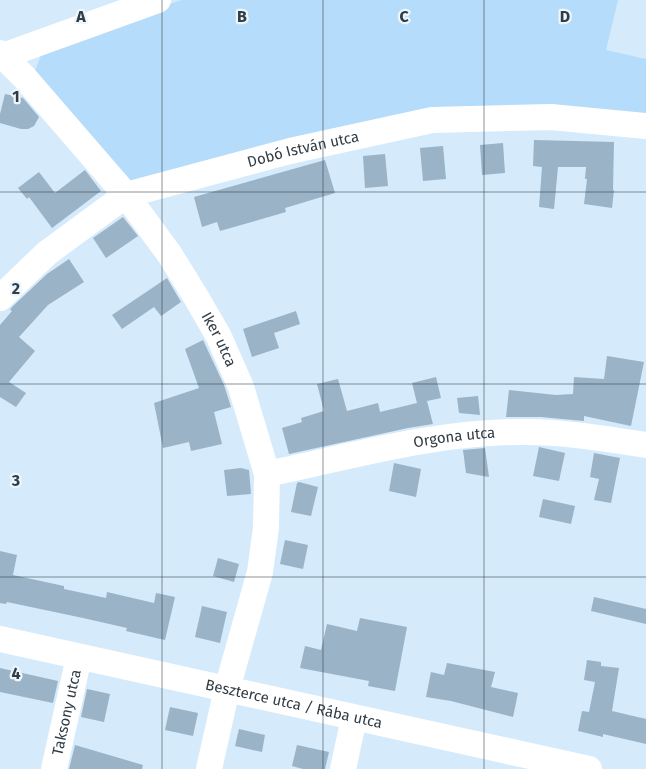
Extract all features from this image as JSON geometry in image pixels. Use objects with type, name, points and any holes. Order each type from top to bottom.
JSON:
[{"type":"street","points":[[1,55],[158,0]]},
{"type":"street","name":"Iker utca","points":[[1,55],[24,78],[126,195],[170,256],[219,337],[241,387],[267,474],[266,528],[260,572],[227,689],[209,769]]},
{"type":"street","name":"Dobó István utca","points":[[0,298],[47,253],[126,195],[290,151],[432,120],[551,117],[646,126]]},
{"type":"street","name":"Orgona utca","points":[[267,474],[424,440],[467,436],[524,432],[549,433],[646,445]]},
{"type":"street","name":"Beszterce utca / Rába utca","points":[[0,639],[589,769]]},
{"type":"street","name":"Taksony utca","points":[[54,769],[79,657]]},
{"type":"street","points":[[344,769],[354,718]]},
{"type":"shaded area","points":[[182,0],[618,0],[606,50],[646,59],[646,118],[550,111],[132,182],[35,71],[41,55],[103,25]]},
{"type":"building","points":[[5,94],[23,98],[39,117],[34,126],[28,129],[21,129],[0,123],[0,114]]},
{"type":"building","points":[[534,140],[614,142],[612,208],[584,204],[587,179],[585,179],[586,167],[558,167],[554,209],[539,207],[542,167],[533,166]]},
{"type":"building","points":[[503,143],[505,173],[482,175],[480,145]]},
{"type":"building","points":[[443,146],[446,179],[423,181],[420,148]]},
{"type":"building","points":[[385,154],[388,186],[365,188],[363,156]]},
{"type":"building","points":[[325,160],[335,193],[285,208],[286,212],[220,231],[217,222],[202,227],[194,197]]},
{"type":"building","points":[[85,170],[101,191],[52,228],[29,197],[27,199],[18,188],[39,172],[55,193]]},
{"type":"building","points":[[123,217],[138,236],[106,258],[93,238]]},
{"type":"building","points":[[69,259],[84,282],[48,305],[19,337],[35,351],[9,382],[26,393],[16,407],[0,397],[0,325],[12,311],[10,310],[12,307],[47,274]]},
{"type":"building","points":[[167,278],[181,302],[161,316],[154,307],[122,329],[112,315]]},
{"type":"building","points":[[296,311],[300,324],[274,333],[279,348],[252,357],[243,329]]},
{"type":"building","points":[[203,340],[224,385],[231,407],[214,412],[222,444],[191,451],[189,442],[163,448],[154,403],[199,388],[185,349]]},
{"type":"building","points":[[607,356],[644,362],[631,426],[584,416],[584,421],[541,417],[506,417],[509,390],[556,395],[573,394],[574,377],[604,379]]},
{"type":"building","points":[[436,377],[441,398],[427,401],[433,424],[289,454],[282,428],[302,422],[301,418],[324,411],[317,384],[338,379],[347,411],[378,403],[380,412],[417,403],[412,383]]},
{"type":"building","points":[[478,396],[480,415],[459,413],[457,398]]},
{"type":"building","points":[[539,447],[565,453],[559,481],[533,476]]},
{"type":"building","points":[[485,448],[489,477],[466,473],[463,450]]},
{"type":"building","points":[[594,453],[620,458],[611,503],[594,500],[599,479],[590,477]]},
{"type":"building","points":[[394,463],[421,469],[416,497],[389,491]]},
{"type":"building","points":[[241,468],[249,470],[251,494],[227,496],[224,470]]},
{"type":"building","points":[[297,483],[318,487],[311,516],[291,512]]},
{"type":"building","points":[[543,499],[575,506],[571,524],[539,517]]},
{"type":"building","points":[[285,540],[308,545],[303,569],[280,564]]},
{"type":"building","points":[[0,551],[17,555],[13,575],[64,586],[64,589],[106,598],[107,592],[154,603],[156,593],[175,597],[165,640],[126,631],[127,628],[83,618],[7,602],[6,604],[0,603]]},
{"type":"building","points":[[218,558],[239,564],[234,582],[213,576]]},
{"type":"building","points":[[594,597],[646,609],[646,624],[591,611]]},
{"type":"building","points":[[202,606],[227,612],[220,643],[195,637]]},
{"type":"building","points":[[360,618],[407,627],[395,691],[368,686],[369,681],[300,668],[305,646],[321,650],[327,624],[357,631]]},
{"type":"building","points":[[587,660],[601,662],[601,666],[619,668],[612,711],[646,719],[646,744],[603,734],[603,737],[578,731],[582,711],[589,712],[595,682],[584,680]]},
{"type":"building","points":[[447,663],[495,672],[491,687],[518,693],[513,717],[451,701],[426,697],[431,672],[444,675]]},
{"type":"building","points":[[0,668],[58,681],[53,703],[0,692]]},
{"type":"building","points":[[87,689],[110,694],[104,722],[81,717]]},
{"type":"building","points":[[170,707],[198,713],[193,736],[165,730]]},
{"type":"building","points":[[239,729],[265,735],[262,752],[235,746]]},
{"type":"building","points":[[75,745],[143,765],[142,769],[69,769]]},
{"type":"building","points":[[297,745],[329,752],[325,769],[303,769],[292,766]]}]
